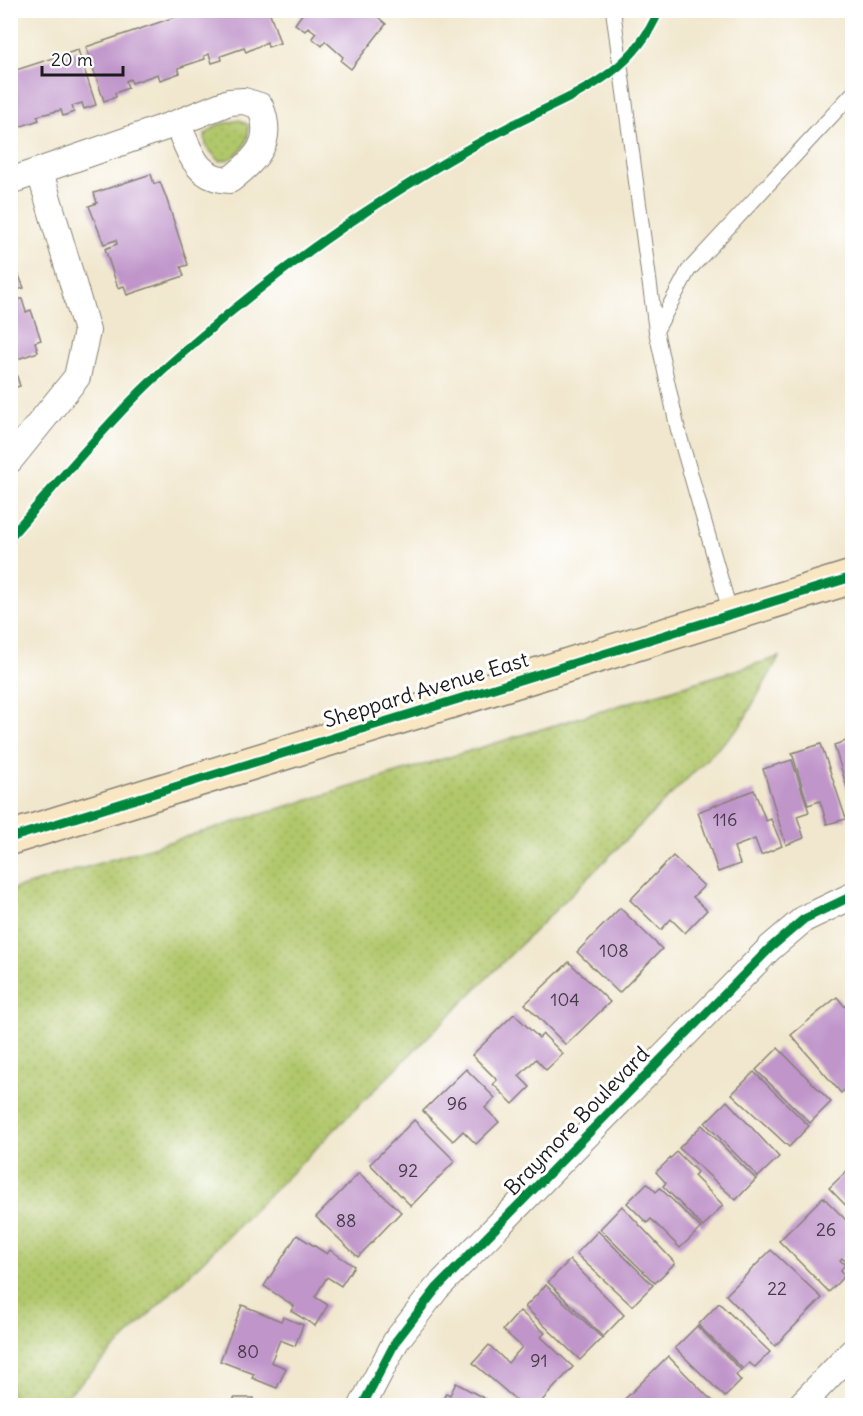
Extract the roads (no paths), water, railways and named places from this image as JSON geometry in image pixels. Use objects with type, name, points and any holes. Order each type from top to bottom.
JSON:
[{"type":"main road","name":"Sheppard Avenue East","points":[[10,838],[852,577]]},
{"type":"street","points":[[10,181],[177,123]]},
{"type":"street","points":[[10,460],[77,378],[87,331],[40,172]]},
{"type":"street","name":"Braymore Boulevard","points":[[362,1406],[396,1341],[436,1289],[770,948],[804,920],[852,896]]},
{"type":"street","points":[[800,1406],[852,1352]]},
{"type":"lane","points":[[613,10],[656,332],[678,430],[731,615]]},
{"type":"lane","points":[[656,332],[688,271],[852,94]]}]
